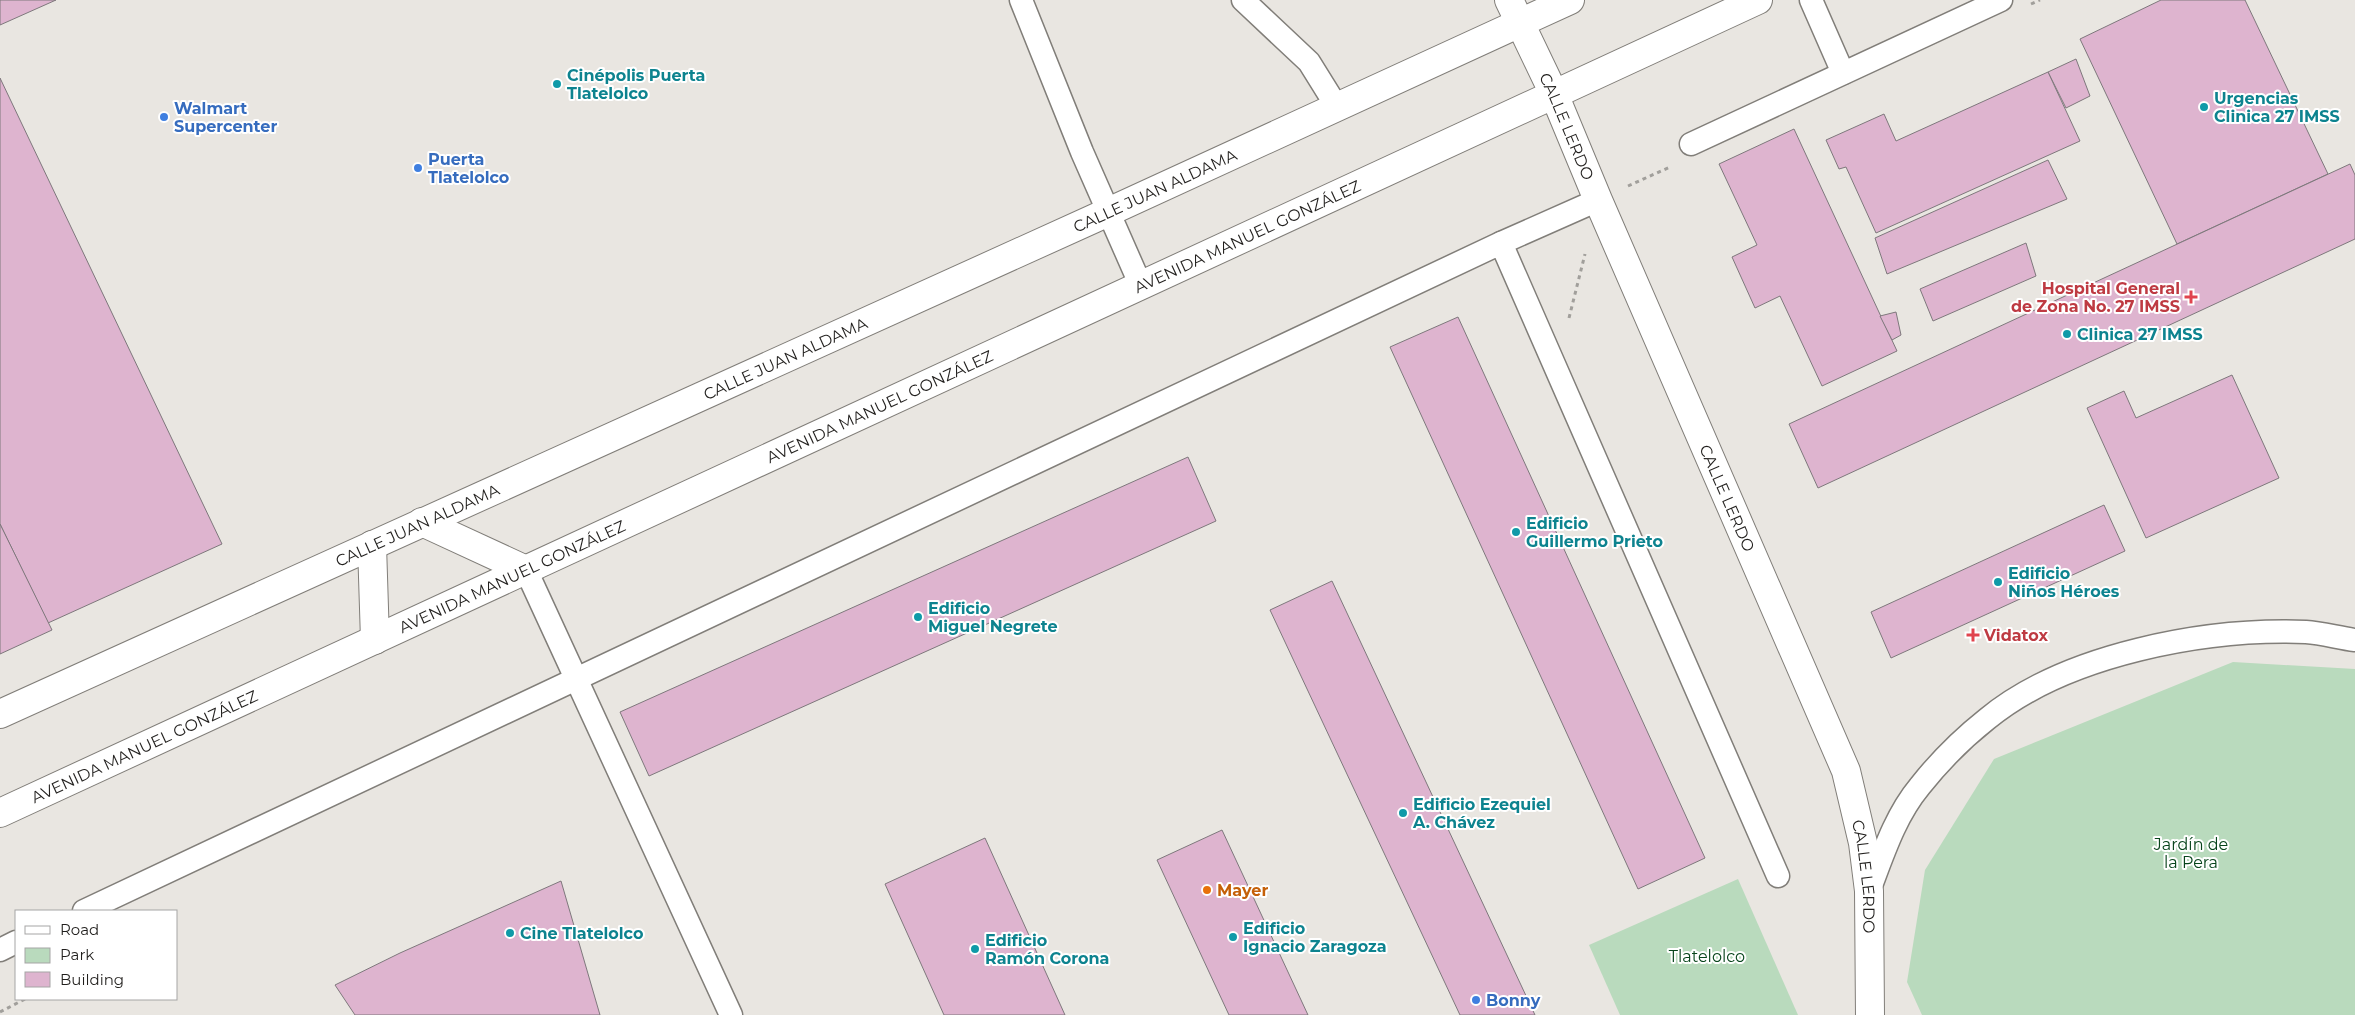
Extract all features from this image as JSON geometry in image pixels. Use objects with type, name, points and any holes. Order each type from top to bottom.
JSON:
[{"type":"street","name":"CALLE JUAN ALDAMA","points":[[0,714],[1337,107],[1515,11],[1570,0]]},
{"type":"street","name":"AVENIDA MANUEL GONZÁLEZ","points":[[0,814],[1758,0]]},
{"type":"street","name":"CALLE LERDO","points":[[1515,11],[1554,94],[1598,200],[1846,771],[1862,843],[1869,891],[1870,1015]]},
{"type":"street","points":[[422,522],[526,570]]},
{"type":"street","points":[[372,545],[375,640]]},
{"type":"lane","points":[[1021,0],[1108,212],[1141,286]]},
{"type":"lane","points":[[1243,0],[1309,62],[1337,107]]},
{"type":"lane","points":[[1811,0],[1843,73]]},
{"type":"lane","points":[[1691,144],[2001,0]]},
{"type":"lane","points":[[86,910],[1598,200]]},
{"type":"lane","points":[[1501,244],[1778,876]]},
{"type":"lane","points":[[526,570],[578,678],[731,1015]]},
{"type":"lane","points":[[1869,891],[1895,823],[1919,786],[1952,751],[1988,718],[2028,692],[2072,671],[2113,656],[2198,638],[2242,634],[2308,632],[2355,640]]},
{"type":"lane","points":[[0,950],[15,942]]},
{"type":"path","points":[[0,1012],[23,1000]]},
{"type":"green space","name":"Jardín de la Pera","points":[[2233,662],[2355,669],[2355,1015],[1922,1015],[1907,982],[1925,870],[1994,759]]},
{"type":"green space","name":"Tlatelolco","points":[[1738,879],[1798,1015],[1620,1015],[1589,945]]},
{"type":"building","points":[[0,0],[56,0],[0,25]]},
{"type":"building","name":"Urgencias Clinica 27 IMSS","points":[[2161,0],[2245,0],[2328,174],[2177,244],[2080,39]]},
{"type":"building","points":[[2076,59],[2090,96],[2066,108],[2048,72]]},
{"type":"building","points":[[2048,72],[2080,141],[1876,233],[1846,167],[1839,169],[1826,140],[1884,114],[1896,141]]},
{"type":"building","points":[[0,78],[222,544],[48,623],[0,524]]},
{"type":"building","points":[[1794,129],[1897,351],[1822,386],[1780,296],[1755,308],[1732,257],[1757,245],[1719,164]]},
{"type":"building","points":[[2048,160],[2067,199],[1887,274],[1875,238]]},
{"type":"building","name":"Clinica 27 IMSS","points":[[2350,164],[2355,175],[2355,239],[1818,488],[1789,424]]},
{"type":"building","points":[[2026,243],[2036,276],[1933,321],[1920,289]]},
{"type":"building","points":[[1896,312],[1901,335],[1892,340],[1880,316]]},
{"type":"building","name":"Edificio Guillermo Prieto","points":[[1458,317],[1705,858],[1638,889],[1390,347]]},
{"type":"building","points":[[2232,375],[2279,478],[2146,538],[2087,408],[2124,391],[2136,418]]},
{"type":"building","name":"Edificio Miguel Negrete","points":[[1188,457],[1216,521],[649,776],[620,712]]},
{"type":"building","name":"Edificio Niños Héroes","points":[[2104,505],[2125,551],[1891,658],[1871,612]]},
{"type":"building","points":[[0,524],[52,630],[0,654]]},
{"type":"building","name":"Edificio Ezequiel A. Chávez","points":[[1332,581],[1535,1015],[1460,1015],[1270,610]]},
{"type":"building","name":"Edificio Ignacio Zaragoza","points":[[1222,830],[1308,1015],[1229,1015],[1157,860]]},
{"type":"building","name":"Edificio Ramón Corona","points":[[985,838],[1065,1015],[944,1015],[885,884]]},
{"type":"building","name":"Cine Tlatelolco","points":[[561,881],[600,1015],[355,1015],[335,985],[400,953]]},
{"type":"place","name":"Cinépolis Puerta Tlatelolco","points":[[557,84]]},
{"type":"place","name":"Urgencias Clinica 27 IMSS","points":[[2204,107]]},
{"type":"place","name":"Walmart Supercenter","points":[[164,117]]},
{"type":"place","name":"Puerta Tlatelolco","points":[[418,168]]},
{"type":"place","name":"Hospital General de Zona No. 27 IMSS","points":[[2191,297]]},
{"type":"place","name":"Clinica 27 IMSS","points":[[2067,334]]},
{"type":"place","name":"Edificio Guillermo Prieto","points":[[1516,532]]},
{"type":"place","name":"Edificio Niños Héroes","points":[[1998,582]]},
{"type":"place","name":"Edificio Miguel Negrete","points":[[918,617]]},
{"type":"place","name":"Vidatox","points":[[1973,635]]},
{"type":"place","name":"Edificio Ezequiel A. Chávez","points":[[1403,813]]},
{"type":"place","name":"Mayer","points":[[1207,890]]},
{"type":"place","name":"Cine Tlatelolco","points":[[510,933]]},
{"type":"place","name":"Edificio Ignacio Zaragoza","points":[[1233,937]]},
{"type":"place","name":"Edificio Ramón Corona","points":[[975,949]]},
{"type":"place","name":"Bonny","points":[[1476,1000]]}]
